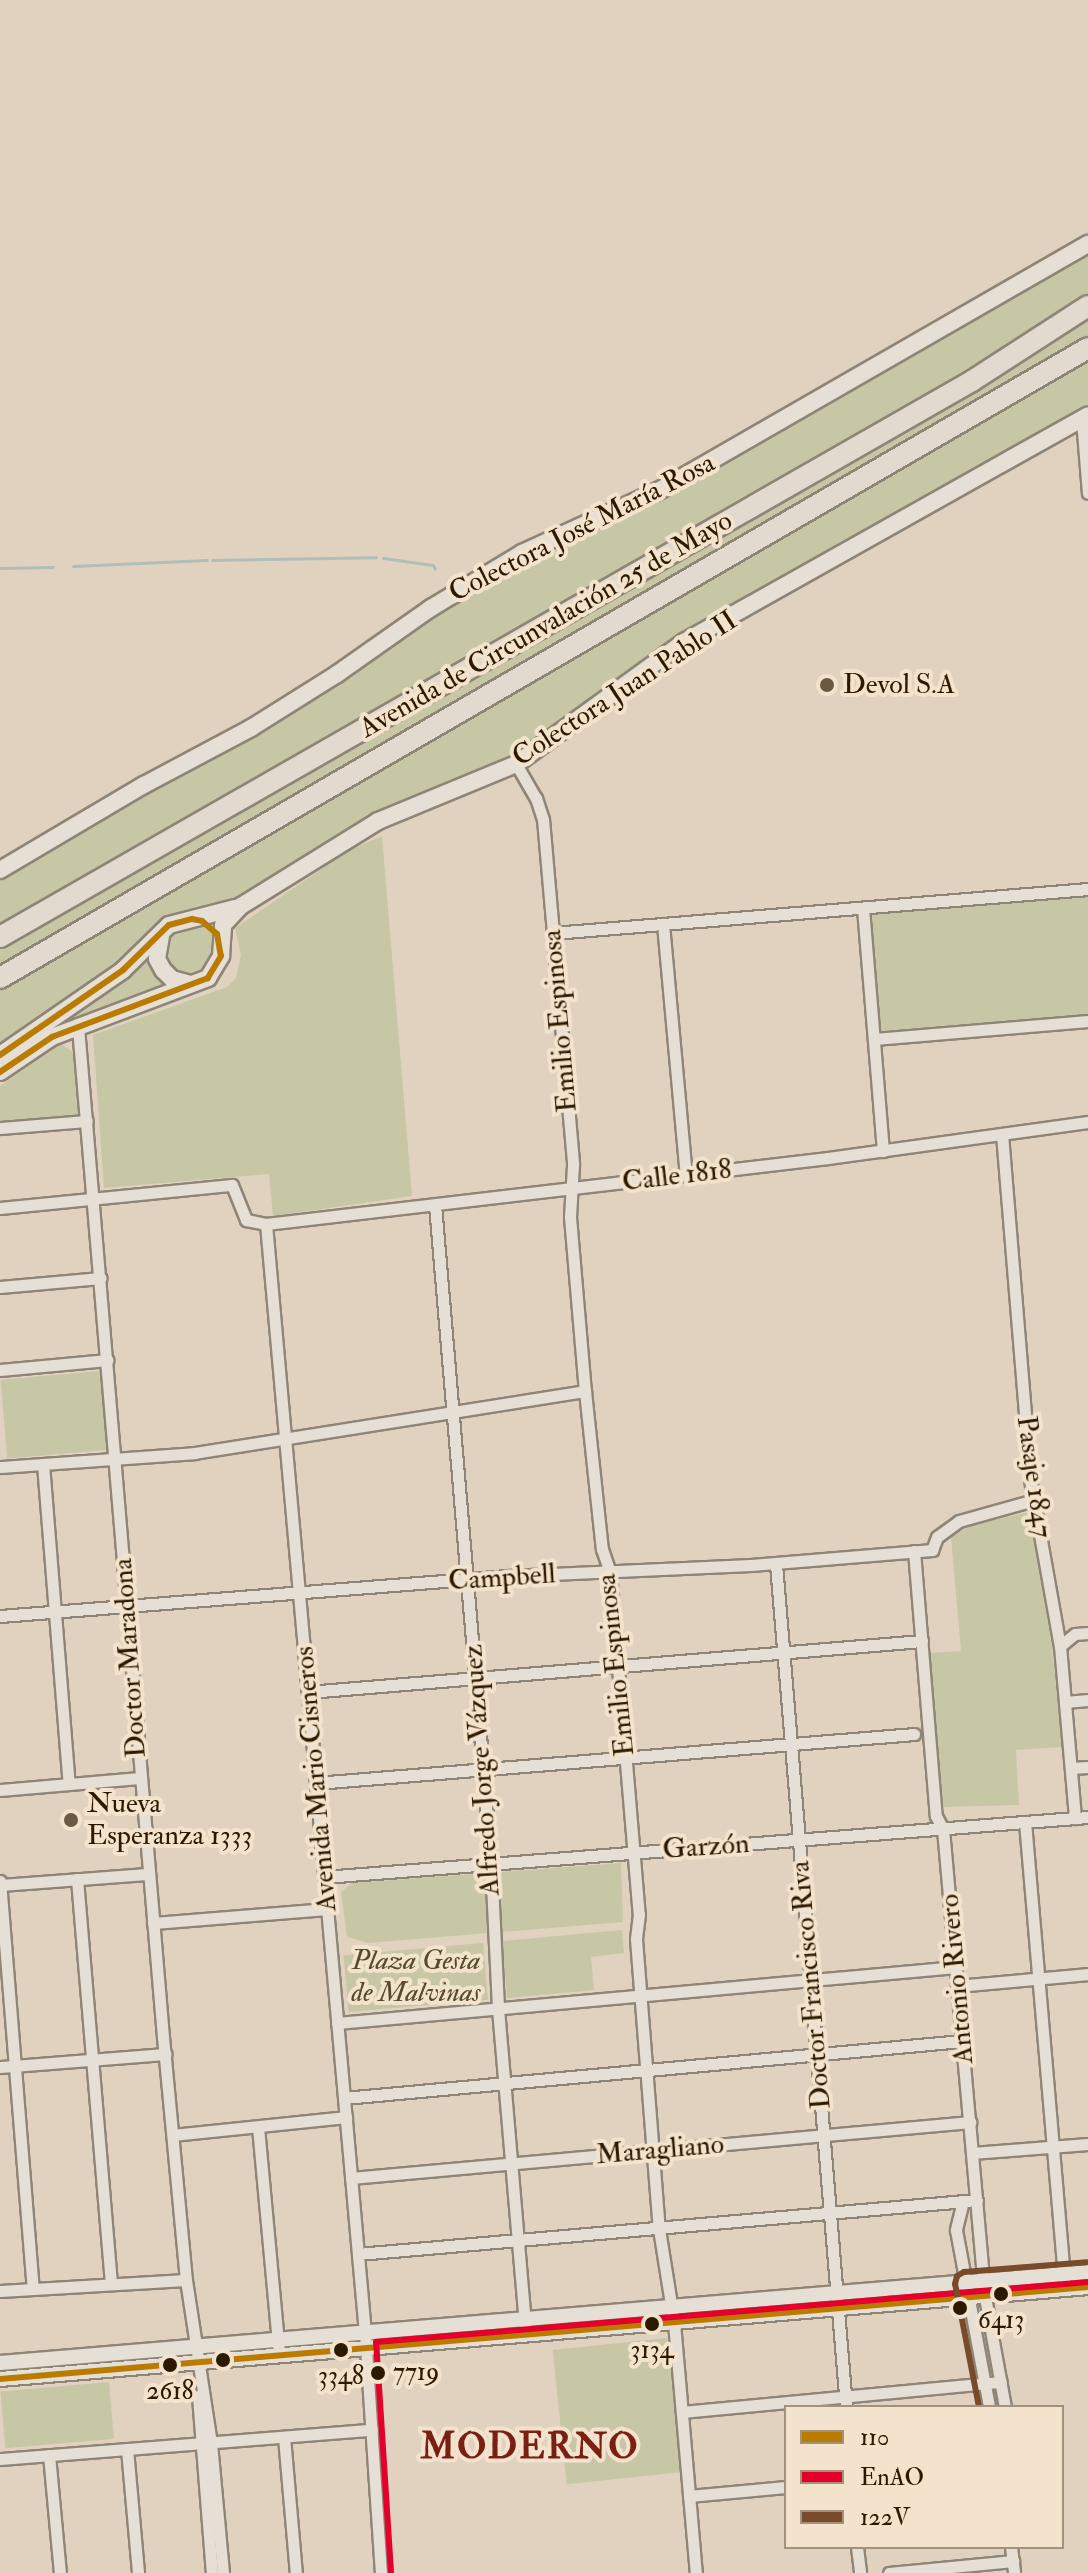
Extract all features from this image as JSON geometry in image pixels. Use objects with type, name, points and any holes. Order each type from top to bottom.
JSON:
[{"type":"highway","points":[[1057,324],[1088,298]]},
{"type":"highway","name":"Avenida de Circunvalación 25 de Mayo","points":[[0,937],[972,381],[1088,306]]},
{"type":"highway","name":"Avenida de Circunvalación 25 de Mayo","points":[[0,978],[1088,348]]},
{"type":"highway","points":[[1011,392],[1088,363]]},
{"type":"main road","name":"Colectora José María Rosa","points":[[0,870],[144,785],[251,728],[337,674],[431,608],[522,553],[660,490],[1088,244]]},
{"type":"main road","name":"Colectora Juan Pablo II","points":[[197,983],[217,968],[223,925],[241,906],[378,821],[516,764],[684,642],[1085,417]]},
{"type":"main road","name":"Colectora Juan Pablo II","points":[[0,1055],[123,970],[169,925],[241,906]]},
{"type":"main road","points":[[192,919],[210,926],[221,943]]},
{"type":"main road","points":[[162,934],[157,946],[163,970],[172,979],[197,983]]},
{"type":"main road","points":[[0,1072],[52,1037],[197,983]]},
{"type":"street","points":[[1085,417],[1088,493]]},
{"type":"street","name":"Emilio Espinosa","points":[[516,764],[536,798],[543,819],[585,1391],[602,1549],[610,1572],[659,2229],[674,2323],[696,2573]]},
{"type":"street","points":[[553,933],[1088,889]]},
{"type":"street","points":[[863,908],[883,1151]]},
{"type":"street","points":[[663,924],[686,1175]]},
{"type":"street","points":[[874,1039],[1088,1021]]},
{"type":"street","name":"Doctor Maradona","points":[[78,1027],[108,1360],[139,1778],[186,2280],[223,2573]]},
{"type":"street","points":[[0,1128],[87,1121]]},
{"type":"street","name":"Calle 1818","points":[[266,1224],[883,1151],[1088,1122]]},
{"type":"street","name":"Pasaje 1847","points":[[1002,1134],[1034,1500],[1060,1646],[1075,1818]]},
{"type":"street","points":[[0,1208],[232,1185],[246,1220],[266,1224]]},
{"type":"street","name":"Alfredo Jorge Vázquez","points":[[435,1205],[491,1864],[498,2009],[526,2335]]},
{"type":"street","name":"Avenida Mario Cisneros","points":[[266,1224],[366,2340],[381,2573]]},
{"type":"street","points":[[0,1287],[101,1278]]},
{"type":"street","points":[[0,1370],[108,1360]]},
{"type":"street","points":[[0,1467],[194,1453],[585,1391]]},
{"type":"street","points":[[43,1464],[69,1784]]},
{"type":"street","name":"Campbell","points":[[0,1616],[467,1580],[776,1564],[932,1550],[937,1537],[959,1521],[1034,1500]]},
{"type":"street","name":"Antonio Rivero","points":[[914,1551],[936,1816],[943,1829],[985,2297],[1005,2405]]},
{"type":"street","name":"Doctor Francisco Riva","points":[[776,1564],[845,2402]]},
{"type":"street","points":[[1060,1646],[1075,1634],[1088,1633]]},
{"type":"street","points":[[308,1692],[922,1641]]},
{"type":"street","points":[[1065,1702],[1088,1700]]},
{"type":"street","points":[[316,1783],[914,1734]]},
{"type":"street","points":[[1071,1768],[1088,1767]]},
{"type":"street","points":[[0,1790],[139,1778]]},
{"type":"street","name":"Garzón","points":[[324,1877],[1088,1817]]},
{"type":"street","points":[[1025,1822],[1065,2282]]},
{"type":"street","points":[[33,2289],[0,1884],[148,1874]]},
{"type":"street","points":[[77,1879],[111,2283]]},
{"type":"street","points":[[153,1923],[327,1909]]},
{"type":"street","points":[[337,2023],[956,1967]]},
{"type":"street","points":[[957,1986],[1088,1974]]},
{"type":"street","points":[[344,2098],[962,2041]]},
{"type":"street","points":[[0,2067],[165,2054]]},
{"type":"street","points":[[173,2135],[346,2117]]},
{"type":"street","name":"Maragliano","points":[[351,2178],[970,2122]]},
{"type":"street","points":[[258,2127],[278,2348]]},
{"type":"street","points":[[972,2153],[1088,2144]]},
{"type":"street","points":[[358,2254],[977,2200]]},
{"type":"street","points":[[963,2201],[956,2230],[989,2405]]},
{"type":"street","points":[[366,2340],[526,2335],[967,2299],[1065,2282],[1088,2272]]},
{"type":"street","points":[[0,2291],[186,2280]]},
{"type":"street","points":[[0,2363],[278,2348],[524,2319],[965,2282],[1065,2282],[1088,2287]]},
{"type":"street","points":[[0,2379],[197,2354]]},
{"type":"street","points":[[796,2405],[845,2402],[1001,2382]]},
{"type":"street","points":[[682,2412],[784,2406]]},
{"type":"street","points":[[0,2459],[372,2430]]},
{"type":"street","points":[[284,2437],[296,2573]]},
{"type":"street","name":"Doctor Maradona","points":[[206,2443],[212,2573]]},
{"type":"street","points":[[127,2449],[138,2573]]},
{"type":"street","points":[[49,2455],[60,2573]]},
{"type":"street","points":[[689,2496],[784,2487]]},
{"type":"street","points":[[857,2549],[860,2573]]},
{"type":"street","points":[[889,2573],[1013,2567]]},
{"type":"green space","points":[[1088,244],[1088,415],[684,642],[516,764],[378,821],[229,916],[217,968],[52,1037],[0,1072],[0,870],[80,825],[431,608],[660,490]]},
{"type":"green space","points":[[382,836],[412,1196],[273,1216],[269,1174],[104,1188],[93,1035],[227,987],[236,978],[241,955],[235,928],[350,850]]},
{"type":"green space","points":[[1088,893],[1088,1016],[889,1034],[877,1028],[868,918],[871,913]]},
{"type":"green space","points":[[61,1044],[73,1052],[78,1068],[81,1114],[77,1119],[0,1124],[0,1086]]},
{"type":"green space","points":[[101,1371],[108,1450],[7,1459],[0,1380]]},
{"type":"green space","points":[[1029,1512],[1052,1647],[1062,1747],[1016,1750],[1019,1805],[943,1807],[929,1653],[961,1651],[951,1537],[970,1526]]},
{"type":"green space","points":[[621,1863],[623,1922],[369,1943],[347,1937],[341,1892],[352,1883]]},
{"type":"green space","name":"Plaza Gesta de Malvinas","points":[[622,1930],[624,1953],[591,1957],[594,1990],[507,1998],[502,1941]]},
{"type":"green space","name":"Plaza Gesta de Malvinas","points":[[483,1943],[488,2000],[349,2012],[344,1955]]},
{"type":"green space","points":[[667,2338],[681,2472],[567,2484],[553,2350]]},
{"type":"green space","points":[[109,2382],[114,2439],[5,2448],[0,2391]]},
{"type":"waterway","points":[[212,560],[376,557]]},
{"type":"waterway","points":[[383,558],[433,565],[435,569]]},
{"type":"waterway","points":[[73,566],[207,560]]},
{"type":"waterway","points":[[0,568],[53,567]]},
{"type":"transit line","name":"110","points":[[0,1055],[123,970],[169,925],[192,919],[202,921],[217,934],[221,956],[208,978],[52,1037],[0,1072]]},
{"type":"transit line","name":"122V","points":[[979,2405],[955,2284],[957,2276],[964,2272],[1087,2262]]},
{"type":"transit line","name":"EnAO","points":[[391,2572],[376,2342],[1088,2282]]},
{"type":"transit line","name":"110","points":[[0,2379],[1088,2287]]},
{"type":"place","name":"Devol S.A","points":[[827,685]]},
{"type":"place","name":"Nueva Esperanza 1333","points":[[71,1820]]},
{"type":"place","name":"6413","points":[[1001,2294]]},
{"type":"place","name":"3134","points":[[652,2324]]},
{"type":"place","name":"3348","points":[[341,2350]]},
{"type":"place","name":"2618","points":[[170,2365]]},
{"type":"place","name":"7719","points":[[378,2373]]},
{"type":"district","name":"MODERNO","points":[[530,2447]]}]
